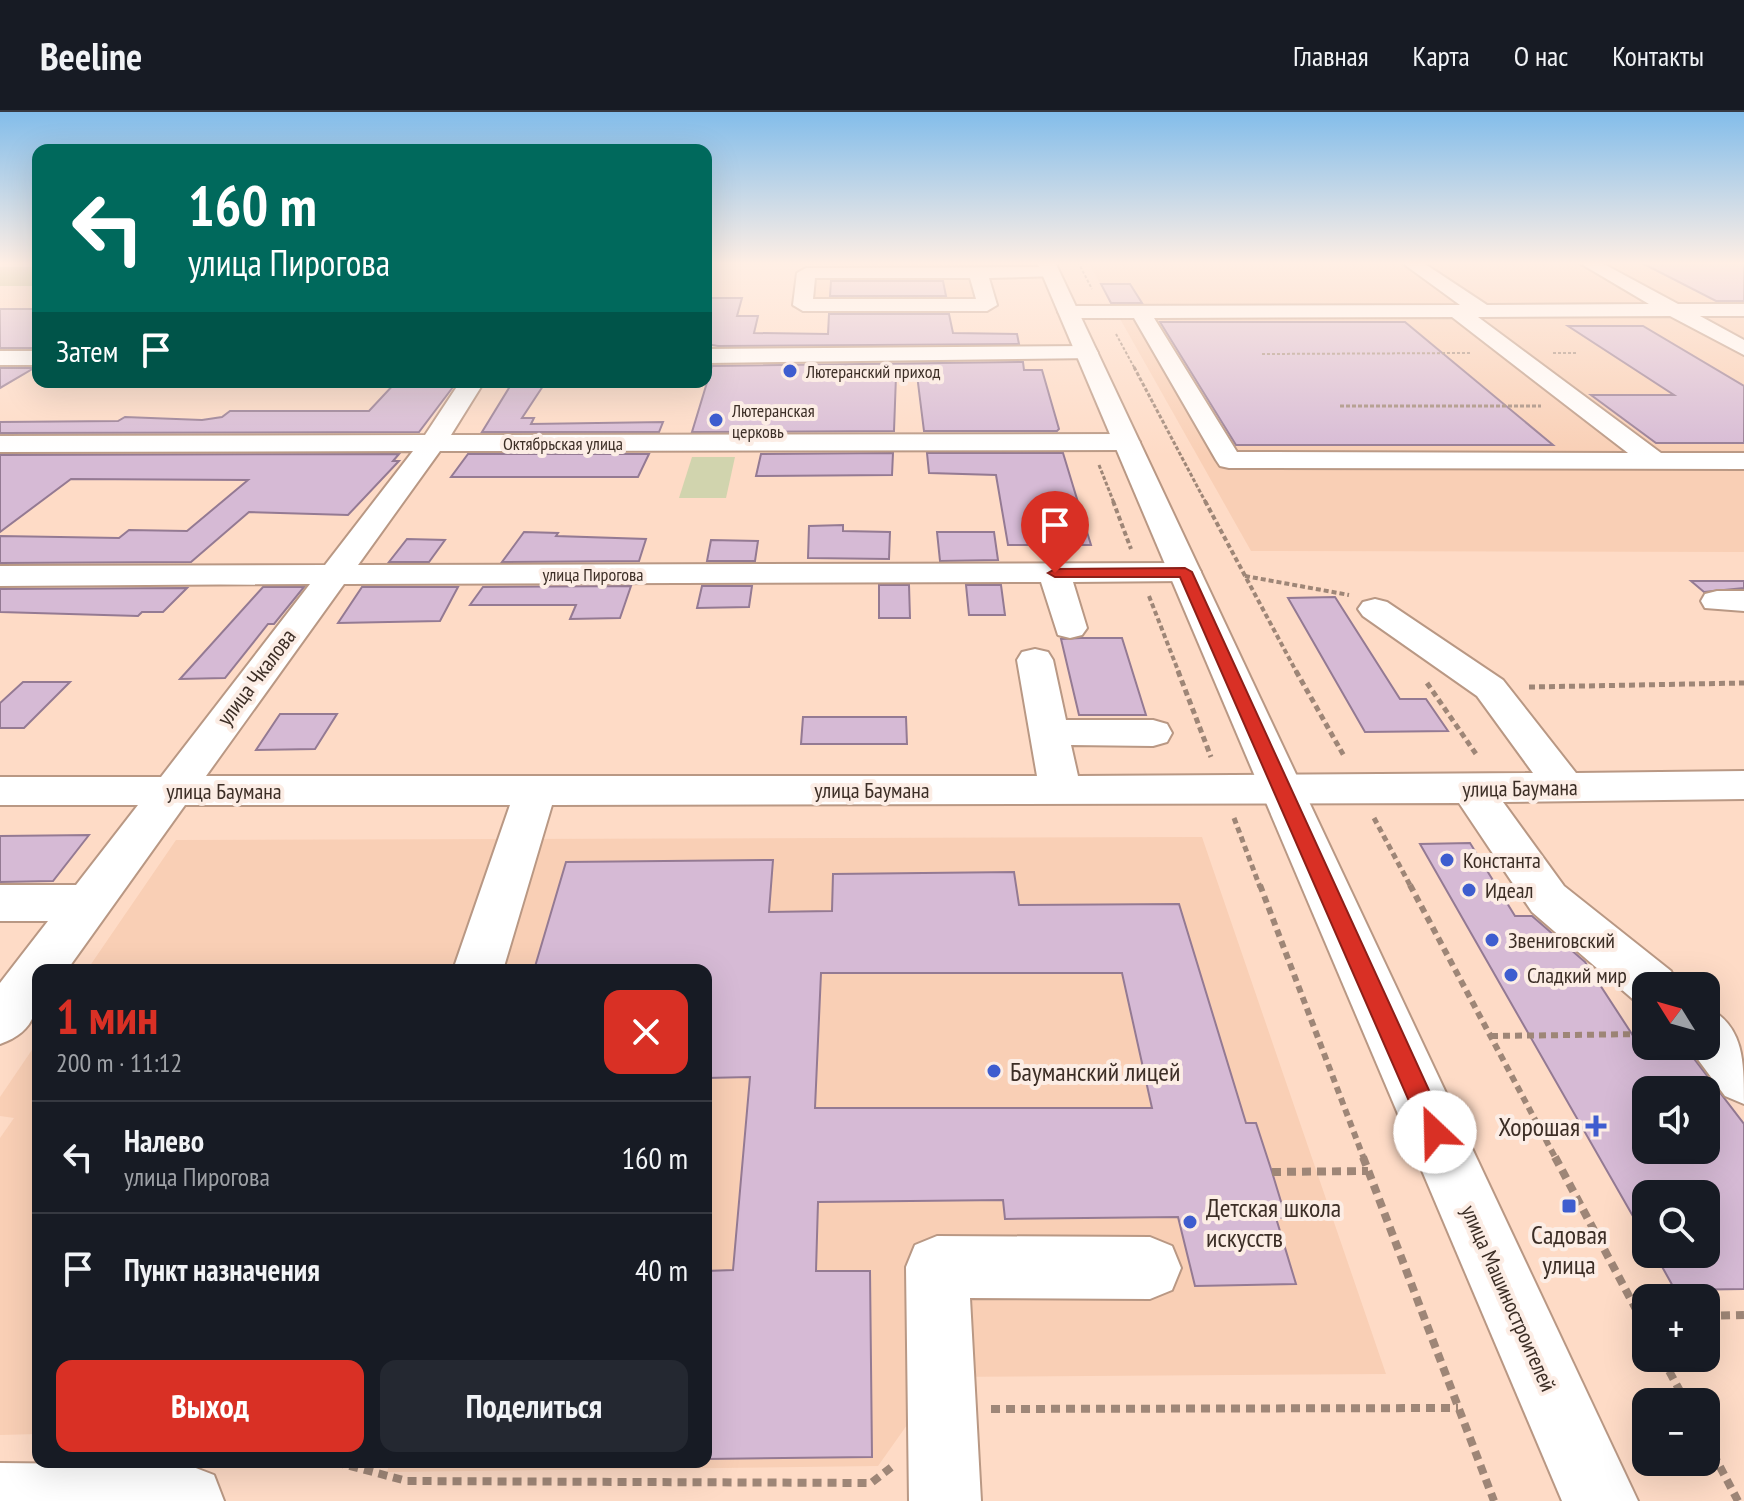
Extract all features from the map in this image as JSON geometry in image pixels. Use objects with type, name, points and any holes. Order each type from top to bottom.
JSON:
[{"type":"main road","name":"улица Машиностроителей","points":[[1075,327],[1185,572],[1258,804],[1600,1501]]},
{"type":"street","points":[[1149,327],[1229,460],[1744,461]]},
{"type":"street","points":[[1486,327],[1513,353],[1654,460]]},
{"type":"street","points":[[1704,327],[1744,349]]},
{"type":"street","points":[[712,356],[1087,353]]},
{"type":"street","points":[[0,358],[32,358]]},
{"type":"street","name":"улица Чкалова","points":[[42,964],[433,443],[468,388]]},
{"type":"street","name":"Октябрьская улица","points":[[0,444],[1127,442]]},
{"type":"street","name":"улица Пирогова","points":[[0,576],[1185,572]]},
{"type":"street","points":[[1055,573],[1070,628]]},
{"type":"street","points":[[1375,609],[1490,688],[1565,787]]},
{"type":"street","points":[[1035,660],[1060,790]]},
{"type":"street","points":[[1049,732],[1153,733]]},
{"type":"street","name":"улица Баумана","points":[[0,791],[1060,790],[1258,804],[1470,788],[1744,785]]},
{"type":"street","points":[[1470,788],[1548,899],[1636,972]]},
{"type":"street","points":[[480,964],[535,791]]},
{"type":"street","points":[[0,903],[88,903]]},
{"type":"street","name":"улица Чкалова","points":[[0,1022],[32,978]]},
{"type":"street","points":[[1720,1048],[1744,1079]]},
{"type":"street","points":[[945,1501],[937,1267],[1150,1268]]},
{"type":"street","points":[[0,1499],[188,1501]]},
{"type":"path","points":[[1112,327],[1341,756]]},
{"type":"path","points":[[1262,354],[1576,353]]},
{"type":"path","points":[[1340,406],[1582,406]]},
{"type":"path","points":[[1091,443],[1211,757]]},
{"type":"path","points":[[1490,688],[1744,683]]},
{"type":"path","points":[[1258,804],[1368,1171],[1494,1501]]},
{"type":"path","points":[[1373,817],[1632,1296]]},
{"type":"path","points":[[1490,1036],[1632,1034]]},
{"type":"path","points":[[1272,1172],[1368,1171]]},
{"type":"path","points":[[1720,1316],[1744,1315]]},
{"type":"path","points":[[1720,1467],[1738,1501]]},
{"type":"shaded area","points":[[1125,327],[1744,327],[1744,552],[1251,551]]},
{"type":"shaded area","name":"Бауманский лицей","points":[[1202,837],[1386,1374],[941,1377],[878,1466],[387,1472],[388,1468],[712,1468],[712,964],[91,964],[176,840]]},
{"type":"shaded area","points":[[32,1050],[32,1434],[0,1435],[0,1138],[14,1118],[0,1116],[0,1097]]},
{"type":"green space","points":[[692,457],[735,457],[726,498],[679,498]]},
{"type":"building","points":[[0,327],[32,327],[32,348],[0,348]]},
{"type":"building","points":[[712,327],[755,327],[754,333],[828,334],[828,327],[952,327],[953,333],[1017,334],[1019,344],[712,345]]},
{"type":"building","points":[[1163,327],[1411,327],[1553,445],[1236,445]]},
{"type":"building","points":[[1569,327],[1644,327],[1744,386],[1744,443],[1656,443],[1591,395],[1674,395]]},
{"type":"building","points":[[1023,362],[1024,370],[1042,370],[1059,429],[924,431],[917,375],[896,376],[894,431],[692,432],[705,388],[712,388],[712,366]]},
{"type":"building","points":[[0,368],[32,368],[32,369],[0,388]]},
{"type":"building","points":[[390,388],[452,388],[419,432],[0,433],[0,422],[118,421],[125,417],[202,420],[222,417],[230,411],[369,411]]},
{"type":"building","points":[[509,388],[542,388],[522,418],[534,418],[531,424],[663,422],[659,432],[482,432]]},
{"type":"building","points":[[893,453],[892,475],[756,476],[761,454]]},
{"type":"building","points":[[927,453],[1063,453],[1091,545],[1008,545],[996,475],[929,473]]},
{"type":"building","points":[[399,454],[393,461],[399,461],[348,515],[249,512],[191,562],[0,563],[0,536],[119,538],[129,530],[187,531],[248,480],[71,479],[0,532],[0,455]]},
{"type":"building","points":[[468,454],[649,454],[638,477],[451,477]]},
{"type":"building","points":[[843,525],[843,531],[890,532],[889,559],[808,558],[809,526]]},
{"type":"building","points":[[524,532],[646,539],[639,561],[502,562]]},
{"type":"building","points":[[937,532],[994,532],[998,560],[940,561]]},
{"type":"building","points":[[407,539],[445,540],[429,562],[389,562]]},
{"type":"building","points":[[711,540],[758,541],[755,561],[707,561]]},
{"type":"building","points":[[1691,581],[1744,581],[1744,588],[1704,592]]},
{"type":"building","points":[[879,585],[909,585],[910,618],[879,618]]},
{"type":"building","points":[[966,585],[1001,585],[1005,615],[969,615]]},
{"type":"building","points":[[631,586],[620,618],[570,619],[576,605],[470,605],[483,587]]},
{"type":"building","points":[[702,586],[752,586],[749,607],[697,608]]},
{"type":"building","points":[[263,587],[304,587],[274,624],[268,624],[225,678],[180,679]]},
{"type":"building","points":[[362,587],[458,587],[440,621],[338,623]]},
{"type":"building","points":[[187,588],[163,612],[142,612],[138,616],[0,612],[0,589]]},
{"type":"building","points":[[1335,597],[1400,699],[1426,699],[1448,731],[1365,732],[1288,598]]},
{"type":"building","points":[[1122,638],[1146,715],[1079,715],[1061,639]]},
{"type":"building","points":[[23,682],[70,682],[24,728],[0,728],[0,703]]},
{"type":"building","points":[[280,714],[337,714],[315,749],[256,750]]},
{"type":"building","points":[[803,717],[906,717],[907,744],[801,744]]},
{"type":"building","points":[[89,835],[53,881],[0,882],[0,836]]},
{"type":"building","points":[[1470,843],[1515,916],[1532,916],[1585,962],[1632,1034],[1632,1060],[1695,1060],[1707,1076],[1632,1076],[1632,1164],[1720,1164],[1720,1093],[1744,1124],[1744,1289],[1720,1289],[1720,1284],[1672,1284],[1663,1268],[1720,1268],[1720,1180],[1632,1180],[1632,1215],[1420,844]]},
{"type":"building","points":[[773,860],[769,912],[832,911],[833,874],[1014,872],[1019,905],[1179,904],[1246,1123],[1256,1123],[1272,1172],[1286,1218],[1276,1218],[1296,1284],[1195,1286],[1178,1217],[1005,1219],[1003,1200],[818,1202],[816,1271],[870,1271],[872,1457],[712,1459],[712,1271],[733,1270],[750,1077],[712,1078],[712,964],[536,964],[566,862]],"holes":[[[821,973],[1122,973],[1152,1108],[815,1108]]]},
{"type":"place","name":"Лютеранский приход","points":[[790,371]]},
{"type":"place","name":"Лютеранская церковь","points":[[716,420]]},
{"type":"place","name":"Константа","points":[[1447,860]]},
{"type":"place","name":"Идеал","points":[[1469,890]]},
{"type":"place","name":"Звениговский","points":[[1492,940]]},
{"type":"place","name":"Сладкий мир","points":[[1511,975]]},
{"type":"place","name":"Бауманский лицей","points":[[994,1071]]},
{"type":"place","name":"Хорошая","points":[[1596,1126]]},
{"type":"place","name":"Садовая улица","points":[[1569,1206]]},
{"type":"place","name":"Детская школа искусств","points":[[1190,1222]]},
{"type":"route","points":[[1055,573],[1185,572],[1435,1132]]}]
